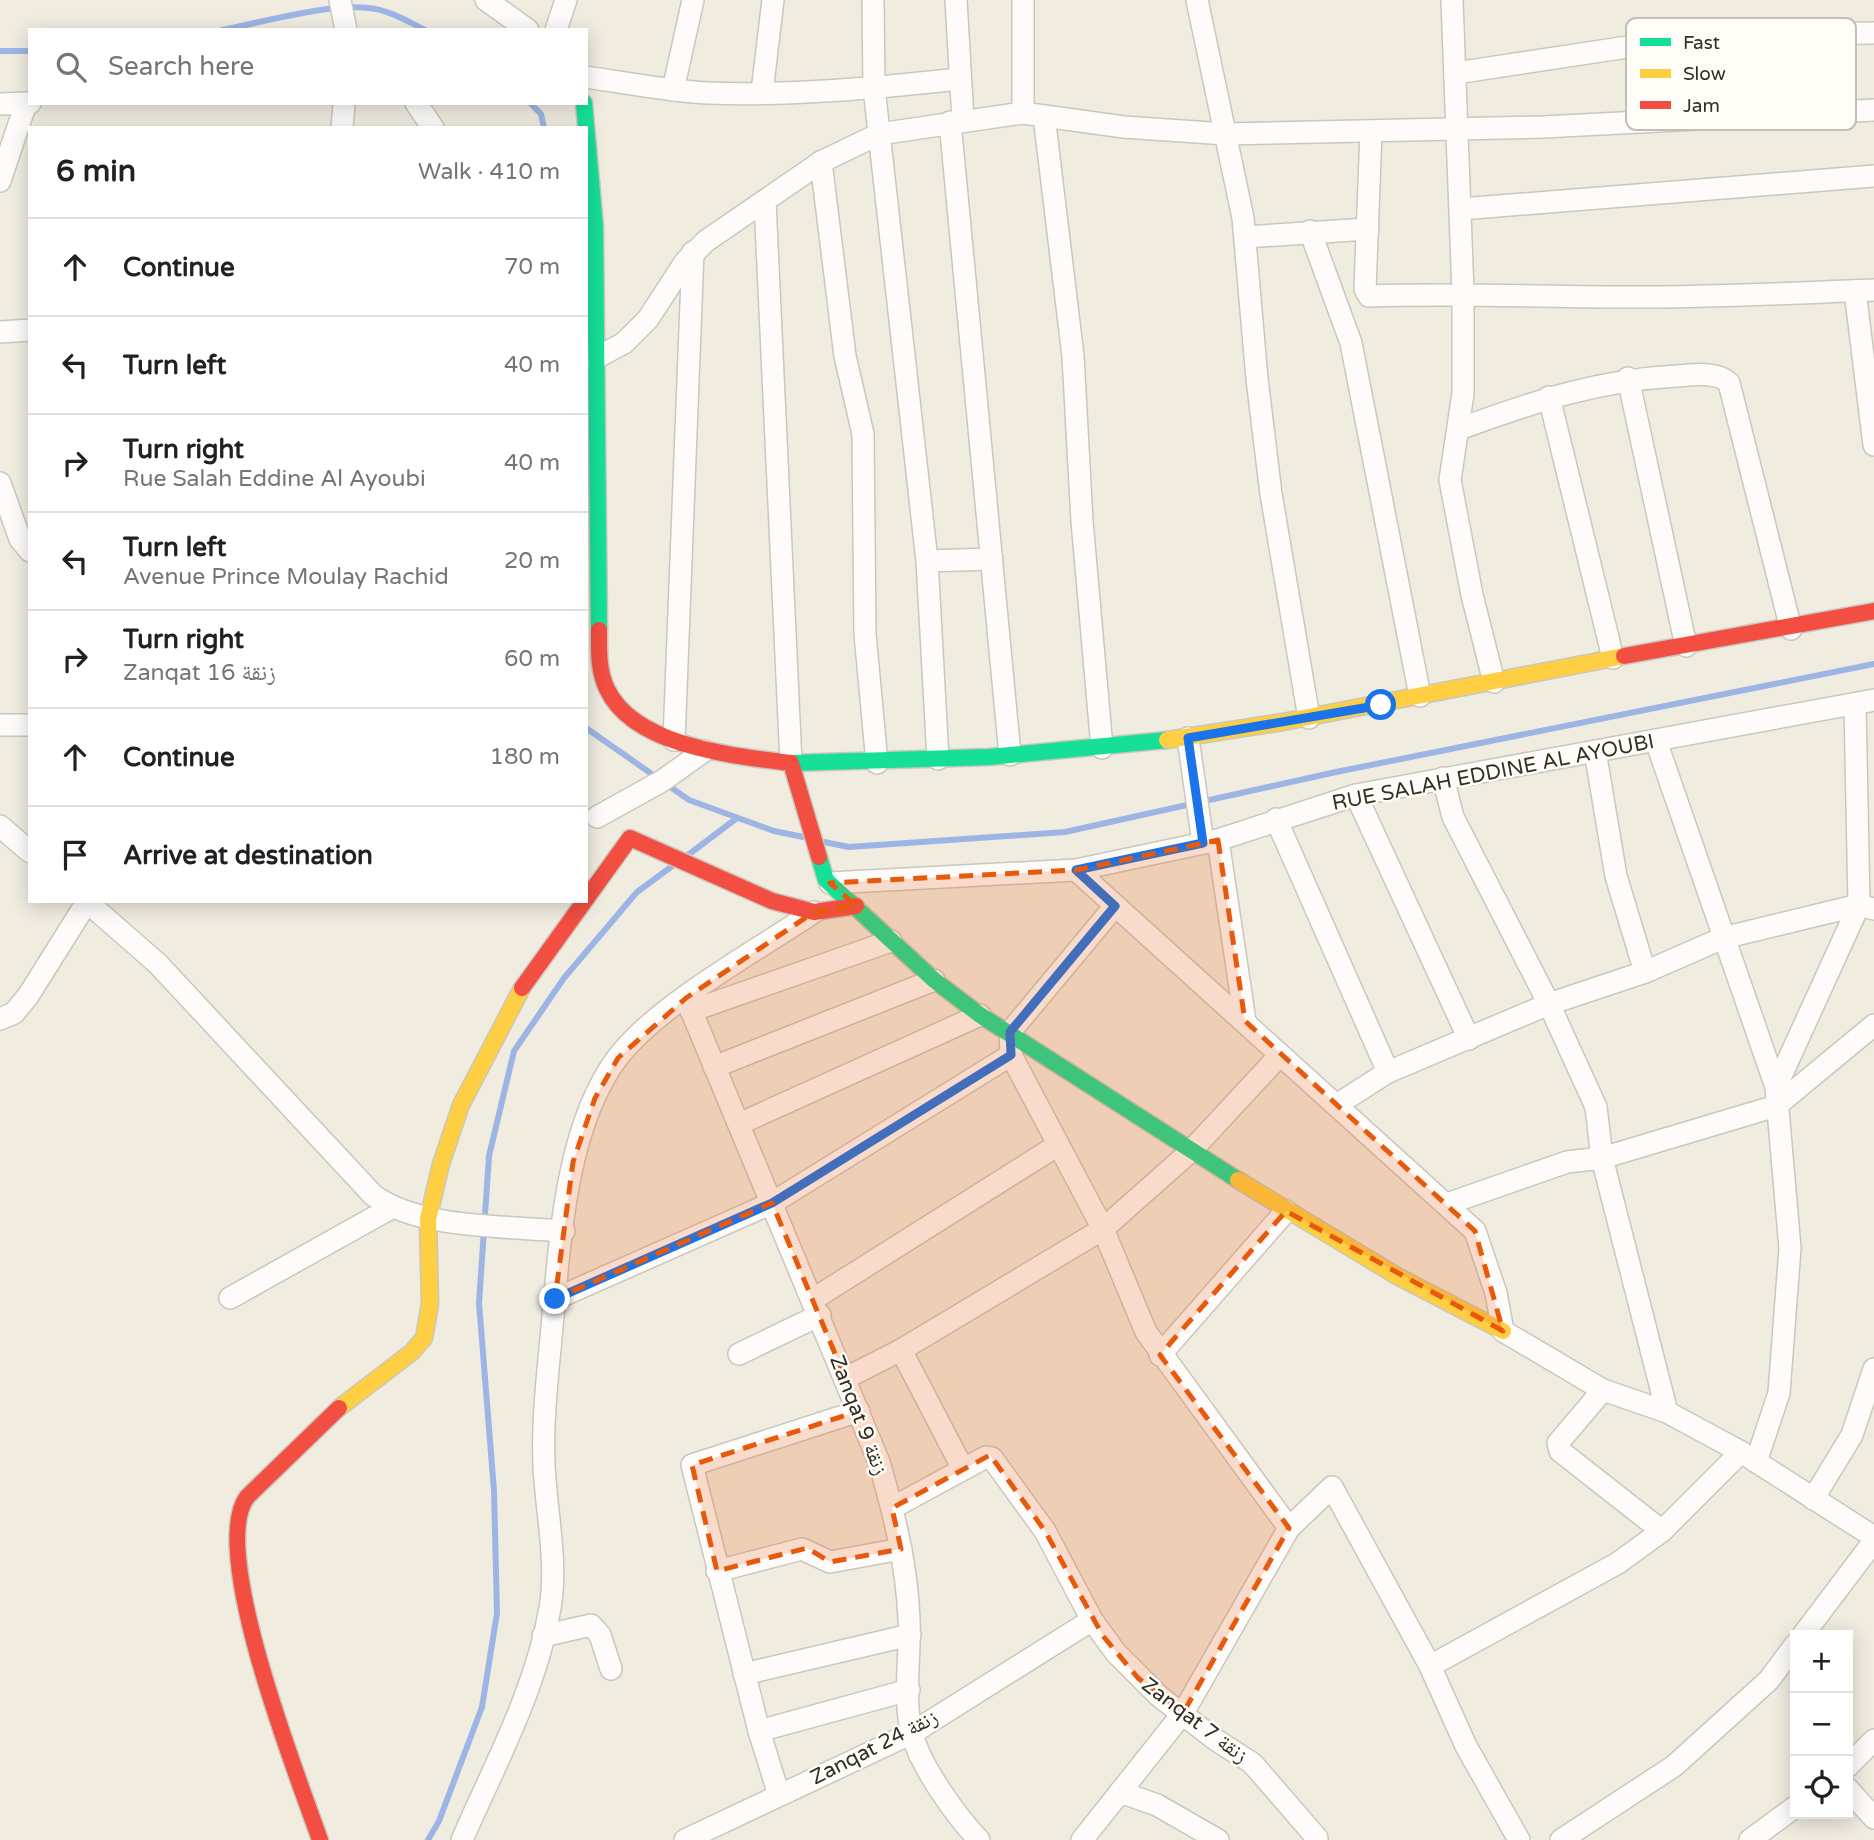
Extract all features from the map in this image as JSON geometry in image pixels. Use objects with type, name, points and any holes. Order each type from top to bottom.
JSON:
[{"type":"street","points":[[486,0],[525,28]]},
{"type":"street","points":[[557,28],[566,0]]},
{"type":"street","points":[[673,90],[694,0]]},
{"type":"street","points":[[762,92],[773,0]]},
{"type":"street","points":[[873,0],[874,88],[927,561],[938,759]]},
{"type":"street","points":[[956,0],[956,121],[1010,755]]},
{"type":"street","points":[[1023,0],[1034,114],[1073,356],[1082,522],[1102,748]]},
{"type":"street","points":[[1452,0],[1463,293],[1460,429],[1450,465],[1450,480],[1472,595],[1494,682]]},
{"type":"street","points":[[1201,1],[1245,237],[1256,379],[1271,494],[1310,718]]},
{"type":"street","points":[[1856,33],[1874,33]]},
{"type":"street","points":[[1456,73],[1626,48]]},
{"type":"street","points":[[588,77],[673,90],[762,92],[874,88],[958,79]]},
{"type":"street","points":[[0,104],[28,103],[0,181]]},
{"type":"street","points":[[342,126],[344,105]]},
{"type":"street","points":[[417,105],[432,126]]},
{"type":"street","points":[[584,105],[586,126]]},
{"type":"street","points":[[1856,111],[1874,110]]},
{"type":"street","points":[[594,359],[624,343],[648,319],[693,252],[821,162],[879,134],[956,121],[1034,114],[1124,127],[1226,134],[1626,123]]},
{"type":"street","points":[[1371,132],[1365,289],[1369,296],[1463,293],[1634,297],[1864,290],[1874,445]]},
{"type":"street","points":[[588,148],[595,227],[594,359],[599,657],[602,679],[610,696],[625,713],[674,740],[704,751],[791,763],[877,762],[1102,748],[1188,738],[1310,718],[1614,658],[1791,629],[1874,611]]},
{"type":"street","points":[[821,162],[845,356],[863,434],[866,634],[877,762]]},
{"type":"street","points":[[1461,209],[1874,176]]},
{"type":"street","points":[[765,202],[791,763],[828,881],[934,980],[980,1015],[1286,1211],[1396,1276],[1503,1331],[1603,1390],[1667,1412],[1748,1457],[1874,1539],[1807,1630]]},
{"type":"street","points":[[1245,237],[1368,229]]},
{"type":"street","points":[[1310,231],[1350,343],[1420,696]]},
{"type":"street","points":[[674,740],[693,252]]},
{"type":"street","points":[[0,332],[28,331]]},
{"type":"street","points":[[1460,429],[1549,397],[1628,378],[1698,375],[1724,378],[1729,383],[1791,629]]},
{"type":"street","points":[[1628,378],[1686,646]]},
{"type":"street","points":[[1549,397],[1614,658]]},
{"type":"street","points":[[0,484],[20,538],[28,548]]},
{"type":"street","points":[[927,561],[992,559]]},
{"type":"street","points":[[1776,1096],[1867,907],[1864,702]]},
{"type":"street","name":"RUE SALAH EDDINE AL AYOUBI","points":[[828,881],[1076,870],[1211,842],[1356,795],[1864,702]]},
{"type":"street","points":[[0,725],[28,724]]},
{"type":"street","points":[[1188,738],[1199,814],[1211,842],[1245,1021]]},
{"type":"street","points":[[1430,1666],[1618,1563],[1662,1531],[1748,1457],[1779,1393],[1790,1248],[1776,1096],[1656,741]]},
{"type":"street","points":[[592,813],[619,803],[662,781],[704,751]]},
{"type":"street","points":[[1595,751],[1616,876],[1645,972]]},
{"type":"street","points":[[1443,778],[1453,817],[1549,1004],[1596,1107],[1602,1158],[1667,1412]]},
{"type":"street","points":[[1356,795],[1469,1039]]},
{"type":"street","points":[[592,813],[630,838],[772,901],[814,912],[856,906]]},
{"type":"street","points":[[1276,819],[1388,1072]]},
{"type":"street","points":[[0,826],[28,850]]},
{"type":"street","points":[[588,896],[630,838]]},
{"type":"street","points":[[1076,870],[1338,1104],[1475,1231],[1496,1293],[1503,1331]]},
{"type":"street","points":[[0,1019],[14,1013],[28,996],[85,903]]},
{"type":"street","points":[[87,903],[158,964],[373,1195],[391,1208],[428,1219],[564,1231]]},
{"type":"street","points":[[320,1840],[278,1718],[243,1592],[238,1561],[239,1509],[247,1497],[328,1417],[412,1352],[424,1338],[430,1304],[428,1219],[441,1164],[461,1105],[518,993],[583,903]]},
{"type":"street","points":[[1115,906],[1010,1032],[1011,1055],[1103,1229],[1146,1332],[1160,1355],[1236,1452],[1289,1528]]},
{"type":"street","points":[[1338,1104],[1388,1072],[1549,1004],[1645,972],[1723,938],[1867,907]]},
{"type":"street","points":[[462,1840],[513,1730],[550,1605],[552,1567],[544,1462],[545,1396],[573,1163],[595,1097],[618,1058],[651,1024],[689,1004],[814,912]]},
{"type":"street","points":[[689,1004],[891,941]]},
{"type":"street","points":[[714,1067],[934,980]]},
{"type":"street","name":"Zanqat 9 زنقة","points":[[689,1004],[846,1378],[892,1508],[901,1549],[910,1635],[909,1690],[912,1733],[921,1756],[966,1826],[979,1840]]},
{"type":"street","points":[[739,1124],[980,1015]]},
{"type":"street","points":[[1447,1204],[1567,1162],[1602,1158],[1776,1096],[1874,1025]]},
{"type":"street","points":[[555,1299],[772,1203],[1011,1055]]},
{"type":"street","points":[[846,1378],[901,1350],[1103,1229],[1191,1151],[1280,1055]]},
{"type":"street","points":[[739,1354],[816,1308],[1058,1145]]},
{"type":"street","points":[[230,1298],[391,1208]]},
{"type":"street","points":[[1160,1355],[1286,1211]]},
{"type":"street","points":[[892,1508],[963,1469],[901,1350]]},
{"type":"street","points":[[1813,1499],[1852,1435],[1874,1370]]},
{"type":"street","points":[[1603,1390],[1558,1443],[1560,1451],[1662,1531]]},
{"type":"street","points":[[779,1795],[759,1731],[692,1465],[859,1411]]},
{"type":"street","name":"Zanqat 7 زنقة","points":[[963,1469],[990,1456],[1045,1531],[1092,1620],[1138,1678],[1216,1740],[1252,1763],[1316,1839]]},
{"type":"street","points":[[1082,1840],[1183,1713],[1289,1528],[1332,1487],[1430,1666],[1466,1746],[1520,1840]]},
{"type":"street","points":[[717,1571],[802,1549],[830,1562],[901,1549]]},
{"type":"street","name":"Zanqat 24 زنقة","points":[[685,1840],[721,1833],[779,1795],[912,1733],[1092,1620]]},
{"type":"street","points":[[543,1636],[591,1625],[600,1635],[611,1669]]},
{"type":"street","points":[[744,1674],[910,1635]]},
{"type":"street","points":[[1561,1840],[1674,1766],[1769,1679],[1790,1652]]},
{"type":"street","points":[[759,1731],[909,1690]]},
{"type":"street","points":[[1853,1761],[1874,1740]]},
{"type":"street","points":[[1120,1792],[1157,1805],[1218,1840]]},
{"type":"street","points":[[1853,1795],[1874,1818]]},
{"type":"street","points":[[1750,1840],[1790,1811]]},
{"type":"highlighted area","points":[[1218,840],[1245,1021],[1475,1231],[1503,1331],[1286,1211],[1160,1355],[1289,1528],[1183,1713],[1138,1678],[1103,1636],[1045,1531],[990,1455],[892,1508],[901,1549],[830,1562],[807,1548],[717,1571],[692,1465],[859,1411],[772,1203],[555,1299],[573,1162],[595,1098],[618,1058],[686,998],[814,912],[856,906],[830,883],[1076,870]]},
{"type":"waterway","points":[[231,28],[316,11],[353,7],[384,11],[421,28]]},
{"type":"waterway","points":[[0,51],[28,51]]},
{"type":"waterway","points":[[532,105],[541,114],[544,126]]},
{"type":"waterway","points":[[824,842],[849,847],[1065,832],[1336,772],[1874,664]]},
{"type":"waterway","points":[[588,729],[689,800],[774,831],[803,837]]},
{"type":"waterway","points":[[688,855],[737,818]]},
{"type":"waterway","points":[[428,1840],[439,1821],[482,1707],[497,1613],[494,1491],[479,1303],[489,1156],[514,1051],[564,978],[637,892],[671,867]]},
{"type":"traffic: fast","points":[[584,105],[586,126]]},
{"type":"traffic: fast","points":[[588,148],[595,227],[599,630]]},
{"type":"traffic: fast","points":[[791,763],[989,757],[1167,740]]},
{"type":"traffic: fast","points":[[819,857],[826,880],[934,980],[980,1015],[1238,1180]]},
{"type":"traffic: slow","points":[[1167,740],[1283,722],[1624,656]]},
{"type":"traffic: slow","points":[[339,1408],[412,1352],[424,1338],[430,1304],[428,1219],[441,1164],[461,1105],[522,988]]},
{"type":"traffic: slow","points":[[1238,1180],[1397,1276],[1503,1331]]},
{"type":"traffic: jam","points":[[1624,656],[1874,611]]},
{"type":"traffic: jam","points":[[599,630],[599,653],[604,682],[620,709],[639,724],[688,745],[743,757],[791,763],[819,857]]},
{"type":"traffic: jam","points":[[588,896],[630,838],[772,901],[814,912],[856,906]]},
{"type":"traffic: jam","points":[[522,988],[583,903]]},
{"type":"traffic: jam","points":[[320,1840],[277,1718],[247,1612],[239,1564],[238,1524],[247,1497],[339,1408]]},
{"type":"route","points":[[555,1299],[772,1203],[1011,1055],[1010,1032],[1115,906],[1076,870],[1203,843],[1188,738],[1381,705]]}]
